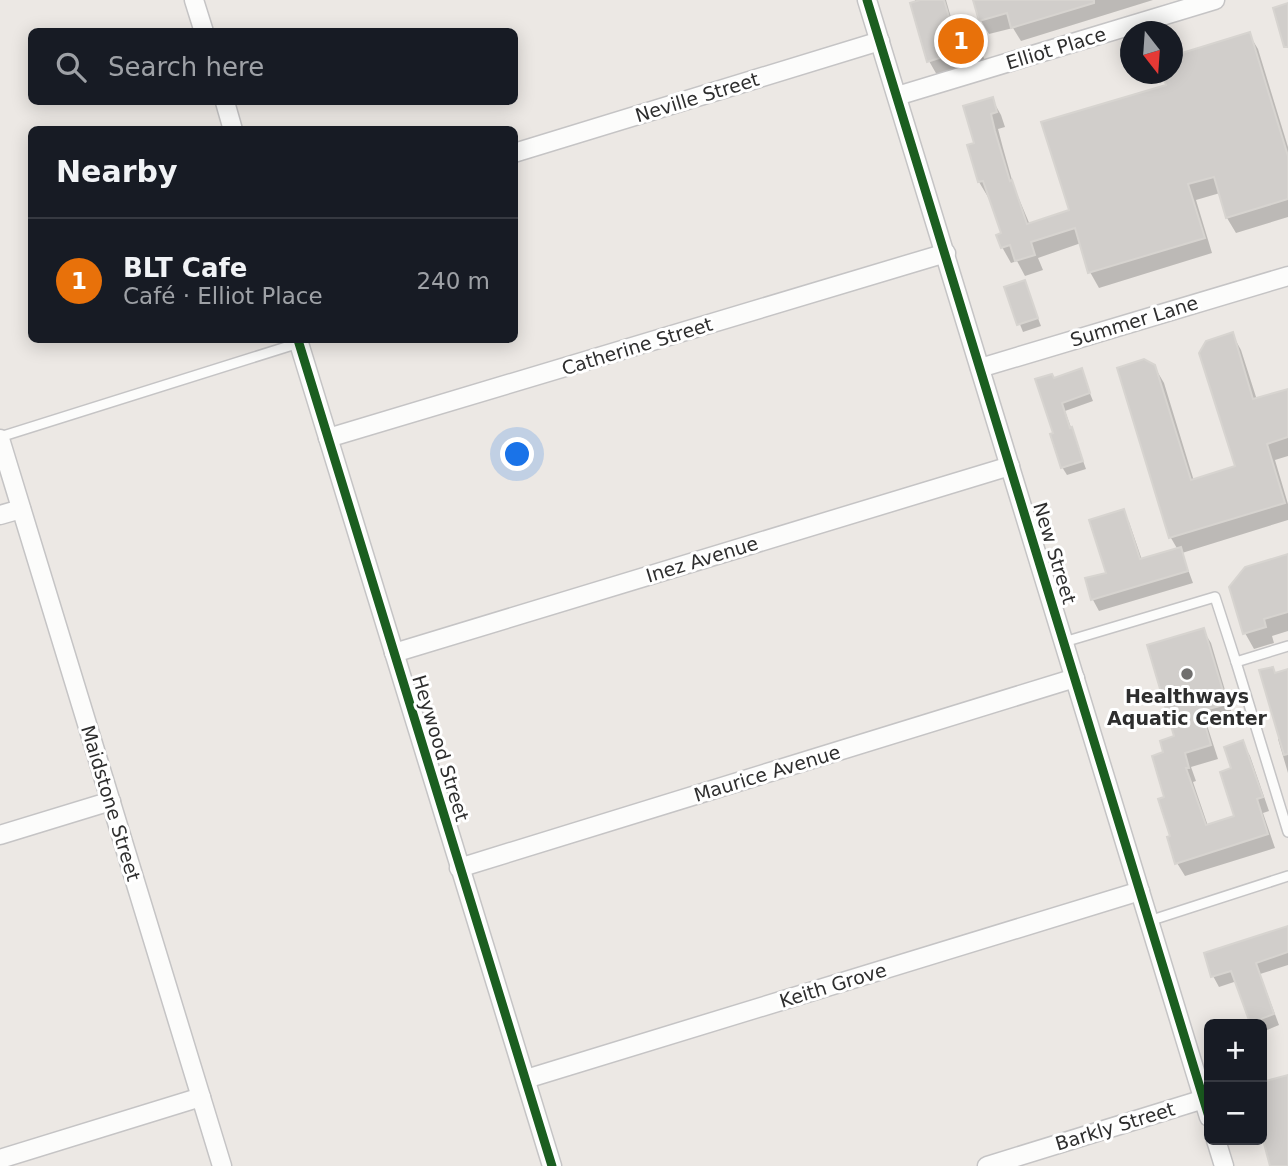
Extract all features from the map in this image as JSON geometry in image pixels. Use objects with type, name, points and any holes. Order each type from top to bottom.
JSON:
[{"type":"street","points":[[194,0],[203,28]]},
{"type":"street","name":"New Street","points":[[867,0],[1204,1098]]},
{"type":"street","name":"Elliot Place","points":[[897,96],[1215,0]]},
{"type":"street","name":"Neville Street","points":[[518,152],[880,41]]},
{"type":"street","points":[[226,105],[232,126]]},
{"type":"street","name":"Catherine Street","points":[[328,438],[946,253]]},
{"type":"street","name":"Summer Lane","points":[[980,368],[1288,276]]},
{"type":"street","name":"Heywood Street","points":[[299,343],[552,1166]]},
{"type":"street","name":"Maidstone Street","points":[[0,438],[222,1166]]},
{"type":"street","name":"Inez Avenue","points":[[394,653],[1010,466]]},
{"type":"street","points":[[0,515],[21,509]]},
{"type":"street","name":"Maurice Avenue","points":[[460,867],[1075,678]]},
{"type":"street","points":[[0,835],[111,801]]},
{"type":"street","name":"Keith Grove","points":[[526,1079],[1140,891]]},
{"type":"street","points":[[0,1158],[201,1097]]},
{"type":"street","name":"Barkly Street","points":[[986,1166],[1204,1109]]},
{"type":"street","points":[[1218,1145],[1224,1166]]},
{"type":"lane","points":[[0,438],[292,343]]},
{"type":"lane","points":[[1064,642],[1215,597],[1288,832]]},
{"type":"lane","points":[[1236,662],[1288,646]]},
{"type":"lane","points":[[1149,921],[1288,876]]},
{"type":"building","points":[[920,0],[944,0],[952,27],[970,21],[979,51],[957,58],[955,53],[927,62],[910,3]]},
{"type":"building","points":[[973,0],[1094,0],[1094,3],[1011,28],[1007,13],[979,21]]},
{"type":"building","points":[[1288,3],[1288,47],[1284,47],[1273,8]]},
{"type":"building","points":[[1250,32],[1288,156],[1288,199],[1226,218],[1214,177],[1188,184],[1205,238],[1088,273],[1075,228],[1031,242],[1035,255],[1015,261],[1010,245],[1001,248],[996,235],[1001,233],[983,181],[978,182],[967,145],[974,143],[963,106],[993,97],[997,112],[991,114],[995,131],[1027,224],[1069,210],[1041,122],[1166,84],[1183,84],[1183,53]]},
{"type":"building","points":[[1025,280],[1038,318],[1017,325],[1004,287]]},
{"type":"building","points":[[1233,332],[1253,399],[1288,389],[1288,437],[1267,444],[1285,503],[1169,538],[1117,368],[1144,359],[1155,365],[1191,480],[1235,466],[1199,353],[1206,341]]},
{"type":"building","points":[[1082,368],[1090,393],[1062,403],[1083,461],[1061,468],[1050,434],[1053,433],[1035,379],[1052,374],[1054,378]]},
{"type":"building","points":[[1124,509],[1140,559],[1181,547],[1188,571],[1091,600],[1085,578],[1106,573],[1089,520]]},
{"type":"building","points":[[1288,554],[1288,612],[1264,619],[1266,627],[1243,634],[1229,587],[1245,567]]},
{"type":"building","points":[[1204,628],[1227,704],[1201,711],[1211,745],[1185,753],[1189,768],[1186,768],[1206,825],[1234,816],[1220,772],[1231,768],[1224,747],[1243,740],[1263,797],[1257,799],[1268,834],[1175,864],[1167,837],[1170,836],[1158,799],[1164,797],[1152,756],[1163,752],[1160,741],[1174,736],[1147,645]]},
{"type":"building","points":[[1273,667],[1275,673],[1288,669],[1288,754],[1284,755],[1259,670]]},
{"type":"building","points":[[1288,926],[1288,952],[1256,963],[1274,1014],[1261,1019],[1249,1019],[1231,971],[1211,977],[1204,953]]},
{"type":"building","points":[[1288,1075],[1288,1166],[1270,1166],[1264,1145],[1267,1145],[1267,1081]]},
{"type":"cycle path","points":[[867,0],[1204,1101]]},
{"type":"cycle path","points":[[299,343],[552,1166]]},
{"type":"place","name":"BLT Cafe","points":[[961,41]]},
{"type":"place","name":"Healthways Aquatic Center","points":[[1187,674]]}]
